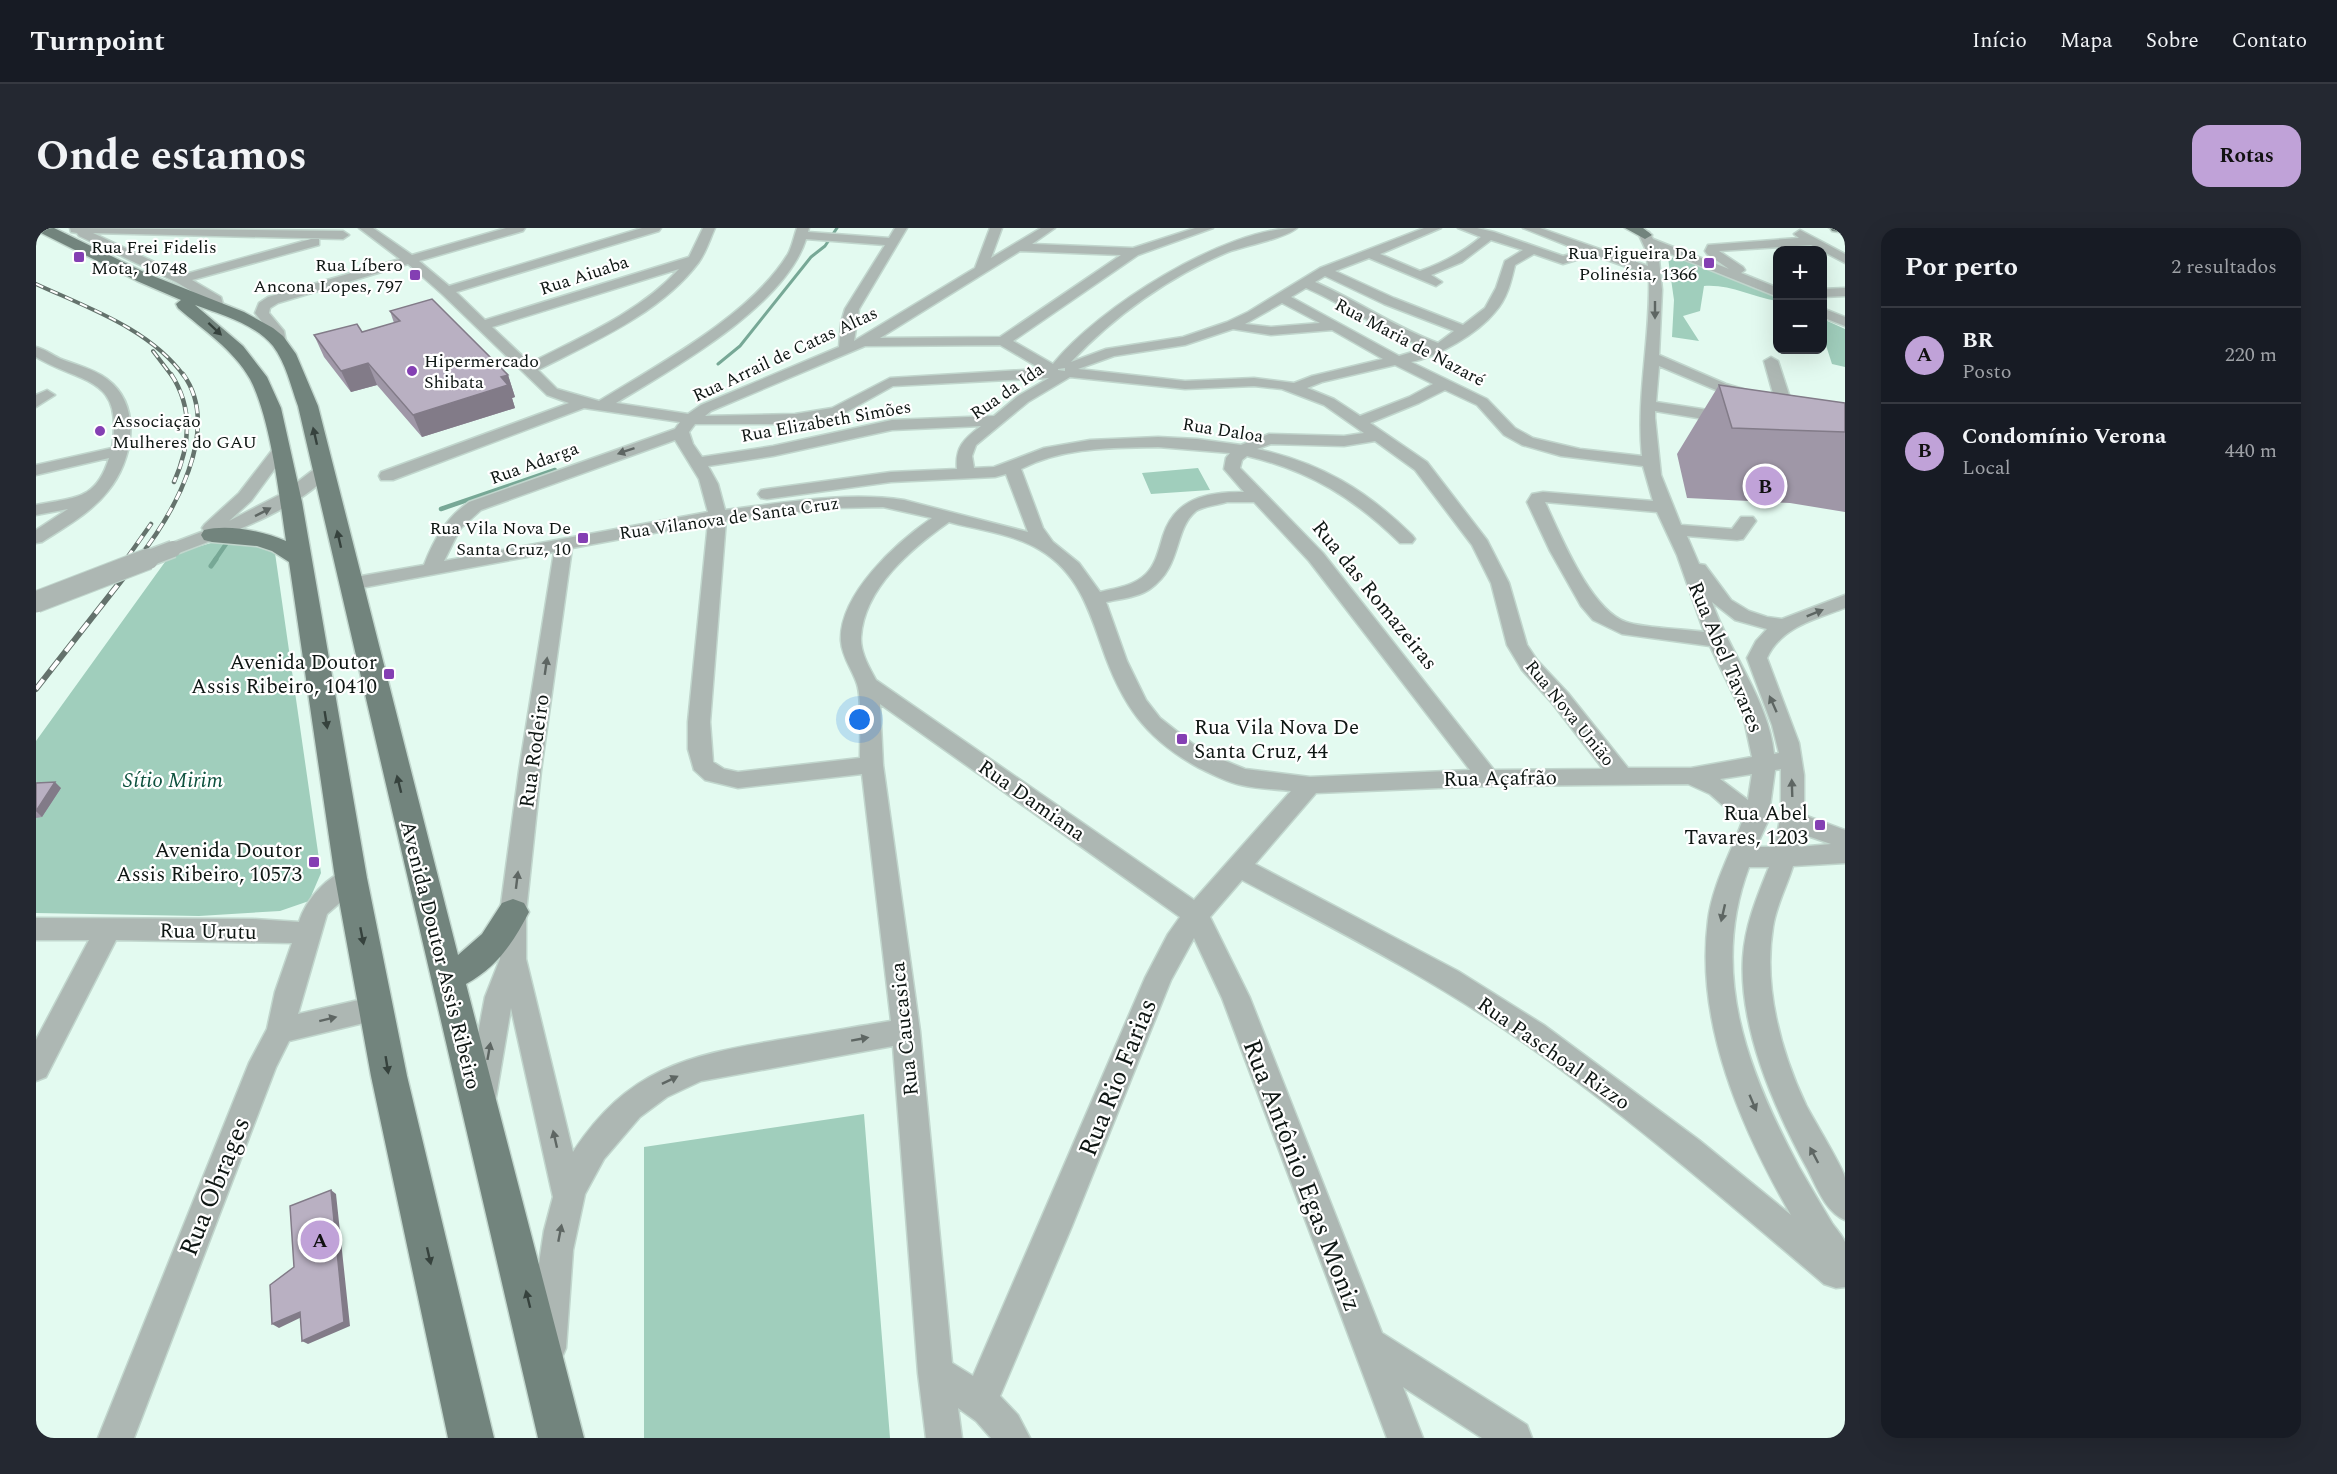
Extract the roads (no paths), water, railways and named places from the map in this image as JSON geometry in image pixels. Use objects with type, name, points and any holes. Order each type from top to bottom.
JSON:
[{"type":"main road","points":[[42,228],[158,285],[217,308],[262,329],[283,350]]},
{"type":"main road","points":[[1837,228],[1845,229]]},
{"type":"main road","points":[[158,285],[201,317],[237,350],[258,376],[271,408],[290,497],[351,879],[376,1008],[412,1183],[471,1438]]},
{"type":"main road","points":[[237,350],[247,340],[262,339],[283,350]]},
{"type":"main road","name":"Avenida Doutor Assis Ribeiro","points":[[283,350],[308,406],[561,1438]]},
{"type":"main road","points":[[204,538],[263,540],[279,544],[300,559]]},
{"type":"main road","points":[[311,620],[317,607],[326,597],[350,584]]},
{"type":"main road","points":[[447,978],[474,964],[487,953],[502,936],[513,912]]},
{"type":"street","points":[[181,279],[366,228],[447,291],[552,392],[583,403],[603,405],[686,426],[813,417],[845,408],[890,382],[1062,370],[1111,352],[1185,341],[1232,325],[1324,271],[1435,228]]},
{"type":"street","points":[[283,350],[277,331],[262,313],[267,304],[280,297],[519,228]]},
{"type":"street","points":[[447,291],[655,228]]},
{"type":"street","points":[[528,369],[615,323],[665,290],[694,260],[709,228]]},
{"type":"street","points":[[846,349],[848,323],[852,309],[889,242],[901,228]]},
{"type":"street","points":[[980,271],[996,228]]},
{"type":"street","name":"Rua Arrail de Catas Altas","points":[[686,426],[706,408],[863,342],[1049,228]]},
{"type":"street","points":[[1003,341],[1134,252],[1207,228]]},
{"type":"street","points":[[1062,370],[1080,344],[1146,291],[1165,279],[1223,250],[1291,228]]},
{"type":"street","points":[[1464,228],[1563,260],[1594,251],[1647,246]]},
{"type":"street","points":[[1529,228],[1594,251]]},
{"type":"street","points":[[1557,228],[1685,255],[1773,291]]},
{"type":"street","points":[[1790,228],[1845,259]]},
{"type":"street","points":[[74,229],[343,235]]},
{"type":"street","points":[[74,229],[181,279],[216,300],[217,308]]},
{"type":"street","points":[[603,405],[673,362],[762,296],[792,256],[805,233],[889,242]]},
{"type":"street","points":[[1420,275],[1466,255],[1490,236]]},
{"type":"street","points":[[1739,270],[1715,255],[1712,248],[1813,241]]},
{"type":"street","name":"Rua Abel Tavares","points":[[1647,246],[1656,307],[1647,405],[1652,480],[1679,538],[1717,640],[1753,718],[1761,741],[1764,765],[1756,821],[1740,857],[1721,920],[1718,945],[1720,976],[1729,1036],[1745,1084],[1783,1171],[1805,1211],[1845,1270]]},
{"type":"street","points":[[1019,247],[1134,252]]},
{"type":"street","points":[[1295,388],[1317,379],[1420,356],[1438,348],[1490,310],[1503,288],[1509,264],[1515,258],[1534,249]]},
{"type":"street","points":[[1370,254],[1443,285]]},
{"type":"street","name":"Rua Aiuaba","points":[[484,325],[694,260]]},
{"type":"street","points":[[1324,271],[1389,302],[1464,330]]},
{"type":"street","points":[[633,278],[656,284],[665,290]]},
{"type":"street","name":"Rua Maria de Nazaré","points":[[1304,282],[1334,295],[1403,335],[1438,348]]},
{"type":"street","points":[[1827,293],[1845,292]]},
{"type":"street","name":"Rua Maria de Nazaré","points":[[1282,297],[1396,360],[1488,405],[1507,430],[1525,441],[1561,450],[1650,462]]},
{"type":"street","points":[[1827,314],[1845,322]]},
{"type":"street","points":[[1232,325],[1266,332],[1335,326]]},
{"type":"street","points":[[863,342],[1003,341],[1062,370]]},
{"type":"street","points":[[36,351],[51,360],[94,377],[111,390],[118,402],[123,422],[120,451],[108,481],[90,500],[36,538]]},
{"type":"street","points":[[1651,357],[1721,387],[1784,404],[1804,406]]},
{"type":"street","points":[[1771,361],[1784,404]]},
{"type":"street","name":"Rua Nova União","points":[[1062,370],[1185,385],[1262,382],[1295,388],[1329,402],[1421,466],[1471,531],[1495,571],[1517,645],[1529,665],[1560,698],[1621,776]]},
{"type":"street","name":"Rua da Ida","points":[[966,474],[964,456],[969,443],[1062,370]]},
{"type":"street","points":[[1359,422],[1414,400],[1444,384]]},
{"type":"street","points":[[387,476],[583,403]]},
{"type":"street","points":[[1647,405],[1752,422]]},
{"type":"street","name":"Rua Elizabeth Simões","points":[[698,463],[773,451],[892,425],[998,421]]},
{"type":"street","points":[[686,426],[687,451],[706,475],[716,508],[699,706],[697,752],[701,763],[708,771],[722,778],[738,780],[872,765]]},
{"type":"street","name":"Rua Adarga","points":[[432,569],[448,530],[458,518],[476,506],[686,426]]},
{"type":"street","points":[[1245,450],[1257,442],[1269,439],[1344,441],[1376,436]]},
{"type":"street","name":"Rua Daloa","points":[[716,508],[891,477],[996,472],[1012,467],[1035,455],[1096,444],[1177,441],[1245,450],[1305,469],[1348,488],[1379,511],[1406,539]]},
{"type":"street","name":"Rua das Romazeiras","points":[[1245,450],[1234,458],[1232,469],[1323,565],[1488,778]]},
{"type":"street","points":[[36,470],[120,451]]},
{"type":"street","points":[[204,538],[246,497],[279,452]]},
{"type":"street","points":[[1012,467],[1034,528],[1047,546]]},
{"type":"street","points":[[36,602],[204,538],[290,497],[324,471]]},
{"type":"street","points":[[1095,599],[1141,587],[1155,576],[1166,558],[1177,521],[1192,506],[1227,497],[1259,497]]},
{"type":"street","points":[[1664,507],[1543,497],[1538,498],[1536,502],[1559,551],[1591,606],[1600,616],[1622,628],[1717,640]]},
{"type":"street","points":[[36,510],[90,500]]},
{"type":"street","name":"Rua Vilanova de Santa Cruz","points":[[350,584],[564,543],[716,508],[861,501],[904,505],[1026,537],[1047,546],[1072,567],[1095,599],[1137,703],[1152,723],[1167,737],[1215,766],[1242,777],[1310,785]]},
{"type":"street","points":[[868,685],[856,663],[851,638],[855,617],[878,578],[891,562],[920,534],[946,516]]},
{"type":"street","points":[[1679,538],[1737,535],[1747,521]]},
{"type":"street","points":[[1679,538],[1713,590],[1737,615],[1748,620],[1784,626],[1845,601]]},
{"type":"street","name":"Rua Rodeiro","points":[[564,543],[530,771],[513,912],[513,959],[568,1196]]},
{"type":"street","name":"Rua Abel Tavares","points":[[1784,626],[1767,638],[1757,658],[1785,733],[1791,759],[1793,800],[1785,857],[1769,896],[1760,927],[1756,973],[1760,1002],[1775,1058],[1802,1132],[1824,1173],[1845,1204]]},
{"type":"street","name":"Rua Caucasica","points":[[868,685],[872,765],[906,1031],[935,1373],[944,1438]]},
{"type":"street","name":"Rua Damiana","points":[[868,685],[1196,915]]},
{"type":"street","name":"Rua Açafrão","points":[[1310,785],[1488,778],[1690,776],[1791,759]]},
{"type":"street","name":"Rua Açafrão","points":[[1690,776],[1718,788],[1756,821]]},
{"type":"street","name":"Rua Rio Farias","points":[[980,1402],[1056,1226],[1158,978],[1177,942],[1196,915],[1237,866],[1310,785]]},
{"type":"street","points":[[1791,820],[1845,840]]},
{"type":"street","points":[[1740,857],[1845,853]]},
{"type":"street","name":"Rua Paschoal Rizzo","points":[[1237,866],[1448,979],[1534,1034],[1688,1150],[1845,1279]]},
{"type":"street","points":[[306,933],[316,908],[351,879]]},
{"type":"street","name":"Rua Antônio Egas Moniz","points":[[1196,915],[1236,998],[1405,1438]]},
{"type":"street","name":"Rua Urutu","points":[[36,929],[253,930],[306,933]]},
{"type":"street","points":[[36,1068],[108,930]]},
{"type":"street","name":"Rua Obrages","points":[[117,1438],[263,1063],[280,1031],[306,933]]},
{"type":"street","name":"Rua Rodeiro","points":[[479,1108],[499,997],[513,959]]},
{"type":"street","points":[[280,1031],[376,1008]]},
{"type":"street","points":[[547,1374],[559,1240],[568,1196],[580,1168],[626,1112],[657,1087],[684,1074],[722,1063],[906,1031]]},
{"type":"street","points":[[1368,1344],[1514,1438]]},
{"type":"street","points":[[935,1373],[980,1402],[1007,1428],[1012,1438]]},
{"type":"waterway","points":[[718,364],[740,346],[811,257],[825,246],[837,228]]},
{"type":"waterway","points":[[441,509],[555,470]]},
{"type":"waterway","points":[[215,560],[226,544]]},
{"type":"waterway","points":[[211,566],[216,559]]},
{"type":"railway","points":[[36,284],[117,321],[154,345],[184,376]]},
{"type":"railway","points":[[153,351],[172,376]]},
{"type":"railway","points":[[171,374],[183,401],[187,428],[184,455],[174,482]]},
{"type":"railway","points":[[137,560],[165,520],[178,496],[196,445],[198,420],[194,396],[184,376]]},
{"type":"railway","points":[[127,558],[151,524]]},
{"type":"railway","points":[[36,689],[138,559]]},
{"type":"place","name":"Rua Frei Fidelis Mota, 10748","points":[[79,257]]},
{"type":"place","name":"Rua Figueira Da Polinésia, 1366","points":[[1709,263]]},
{"type":"place","name":"Rua Líbero Ancona Lopes, 797","points":[[415,275]]},
{"type":"place","name":"Hipermercado Shibata","points":[[412,371]]},
{"type":"place","name":"Associação Mulheres do GAU","points":[[100,431]]},
{"type":"place","name":"Condomínio Verona","points":[[1765,486]]},
{"type":"place","name":"Rua Vila Nova De Santa Cruz, 10","points":[[583,538]]},
{"type":"place","name":"Avenida Doutor Assis Ribeiro, 10410","points":[[389,674]]},
{"type":"place","name":"Rua Vila Nova De Santa Cruz, 44","points":[[1182,739]]},
{"type":"place","name":"Rua Abel Tavares, 1203","points":[[1820,825]]},
{"type":"place","name":"Avenida Doutor Assis Ribeiro, 10573","points":[[314,862]]},
{"type":"place","name":"BR","points":[[320,1240]]},
{"type":"park label","name":"Sítio Mirim","points":[[173,780]]}]
